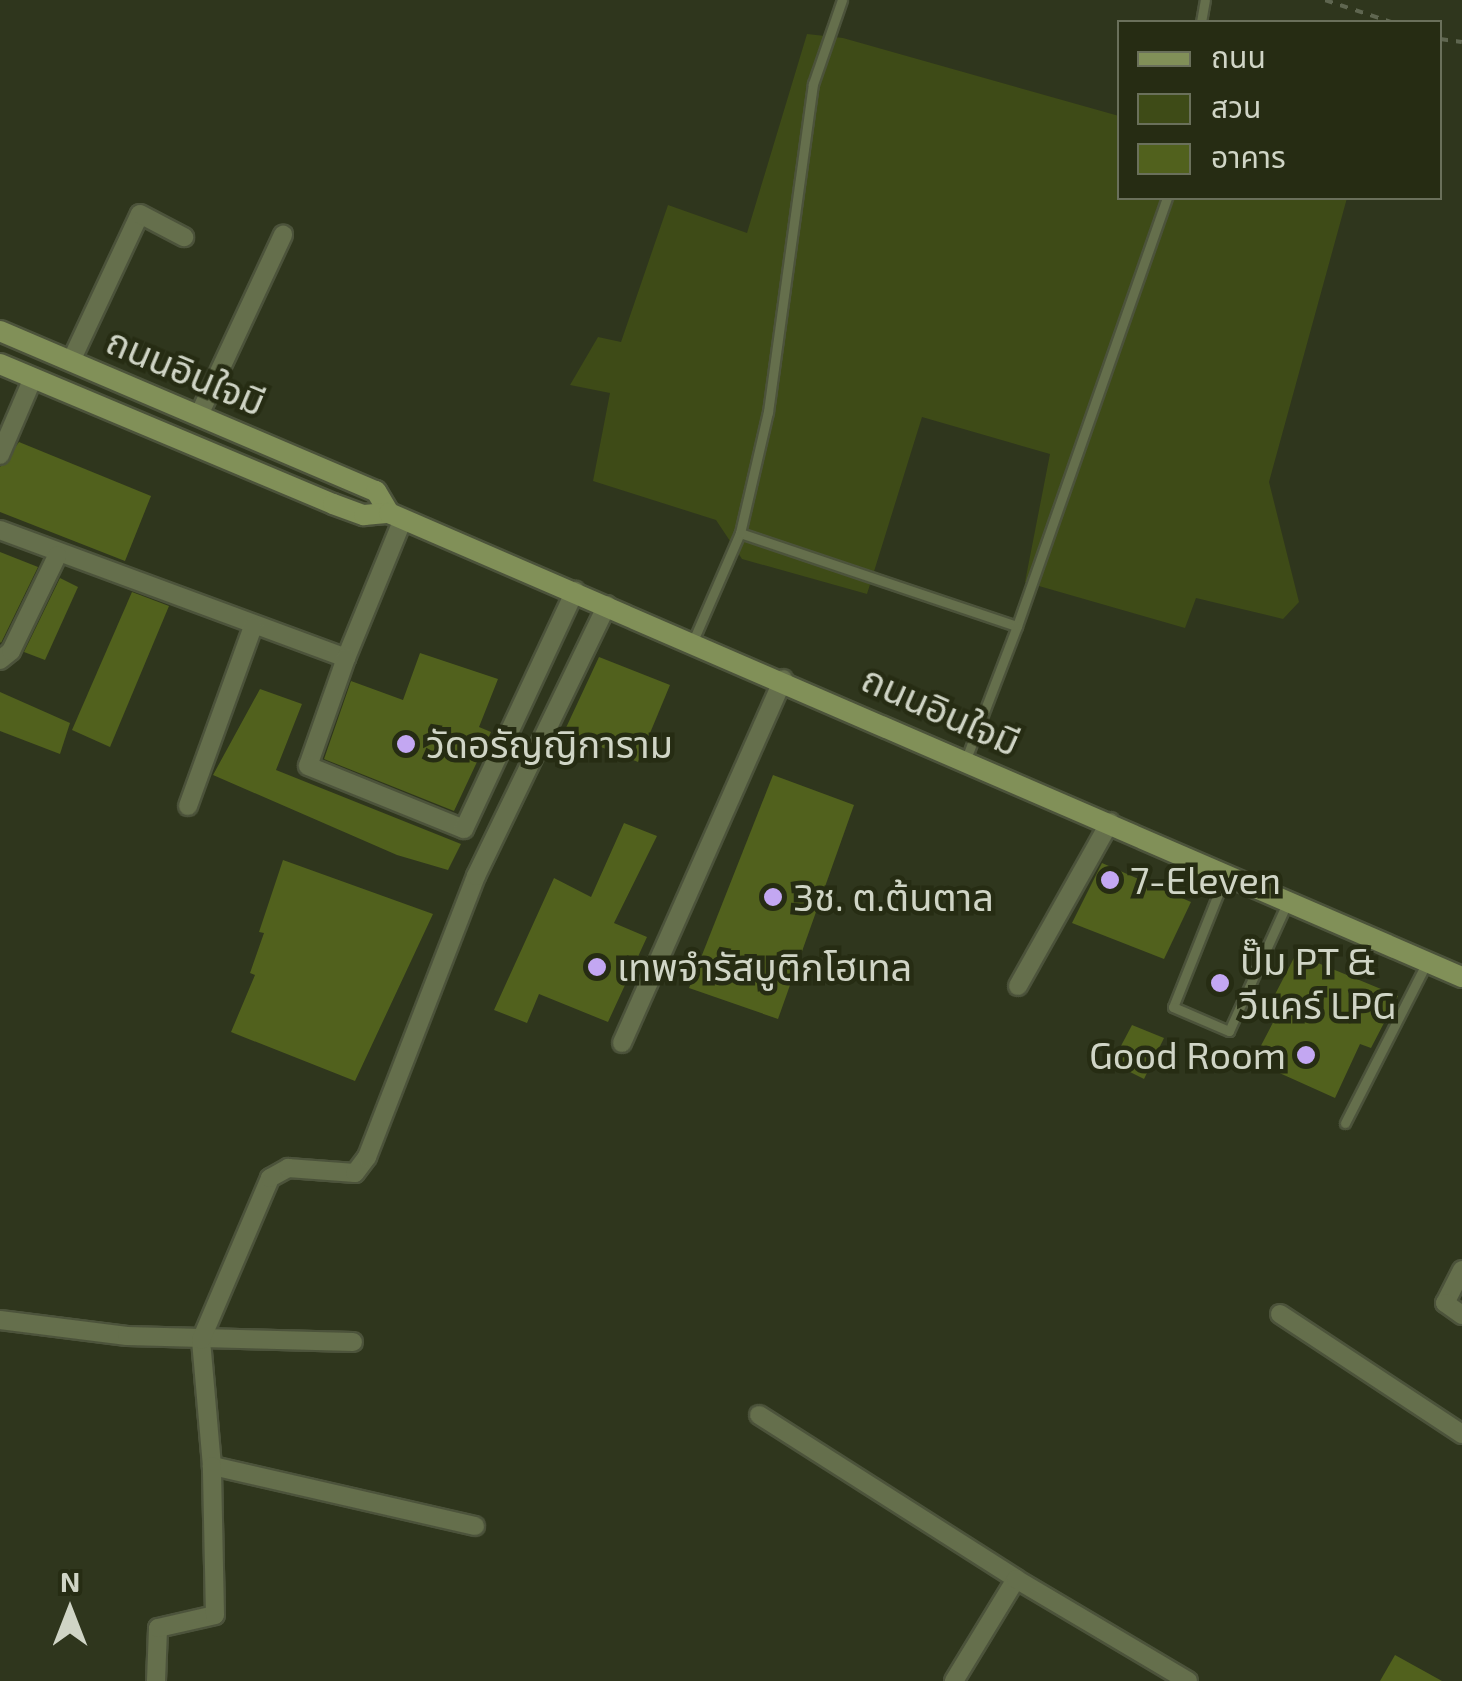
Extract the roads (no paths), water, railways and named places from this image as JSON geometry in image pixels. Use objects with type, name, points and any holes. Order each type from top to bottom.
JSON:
[{"type":"main road","name":"ถนนอินใจมี","points":[[0,331],[376,491],[396,516]]},
{"type":"main road","name":"ถนนอินใจมี","points":[[0,364],[333,504],[364,515],[396,516],[575,591],[1462,977]]},
{"type":"street","points":[[72,361],[140,214],[184,237]]},
{"type":"street","points":[[199,415],[284,235]]},
{"type":"street","points":[[0,455],[33,378]]},
{"type":"street","points":[[396,516],[308,766],[464,829],[575,591]]},
{"type":"street","points":[[0,530],[57,556],[346,658]]},
{"type":"street","points":[[0,660],[11,651],[57,556]]},
{"type":"street","points":[[156,1681],[158,1628],[214,1615],[212,1466],[201,1340],[270,1178],[288,1168],[355,1173],[367,1157],[476,876],[607,605]]},
{"type":"street","points":[[188,806],[253,626]]},
{"type":"street","points":[[622,1043],[783,680]]},
{"type":"street","points":[[1018,986],[1110,822]]},
{"type":"street","points":[[1462,1270],[1445,1302],[1462,1314]]},
{"type":"street","points":[[1280,1314],[1462,1434]]},
{"type":"street","points":[[0,1320],[201,1340],[353,1342]]},
{"type":"street","points":[[759,1415],[1016,1580],[1180,1679]]},
{"type":"street","points":[[212,1466],[475,1526]]},
{"type":"street","points":[[954,1681],[1016,1580]]},
{"type":"lane","points":[[693,641],[740,533],[768,412],[813,84],[842,0]]},
{"type":"lane","points":[[966,759],[1017,626],[1166,200]]},
{"type":"lane","points":[[740,533],[1017,626]]},
{"type":"lane","points":[[1227,873],[1173,1007],[1228,1031],[1285,899]]},
{"type":"lane","points":[[1345,1123],[1428,962]]},
{"type":"place","name":"วัดอรัญญิการาม","points":[[406,744]]},
{"type":"place","name":"7-Eleven","points":[[1110,880]]},
{"type":"place","name":"3ช. ต.ต้นตาล","points":[[773,897]]},
{"type":"place","name":"เทพจำรัสบูติกโฮเทล","points":[[597,967]]},
{"type":"place","name":"ปั๊ม PT & วีแคร์ LPG","points":[[1220,983]]},
{"type":"place","name":"Good Room","points":[[1306,1055]]}]
